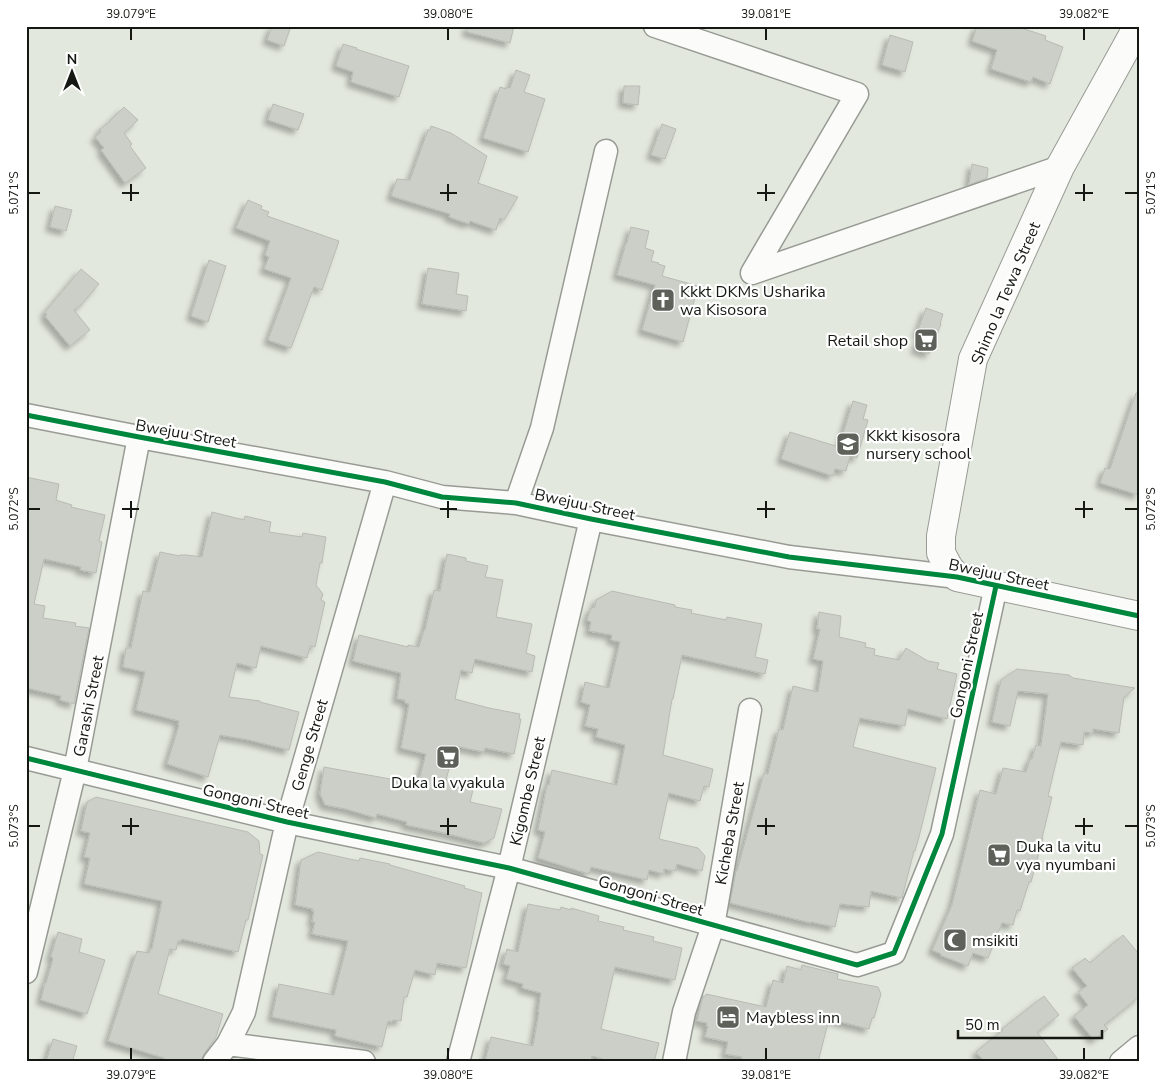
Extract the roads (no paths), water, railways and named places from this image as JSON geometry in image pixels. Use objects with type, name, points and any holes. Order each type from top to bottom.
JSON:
[{"type":"street","points":[[655,26],[857,94],[752,273],[1060,167]]},
{"type":"street","name":"Shimo la Tewa Street","points":[[957,577],[948,568],[941,553],[941,536],[973,359],[1060,167],[1138,26]]},
{"type":"street","points":[[516,502],[542,428],[606,151]]},
{"type":"street","name":"Bwejuu Street","points":[[26,415],[385,482],[442,497],[516,502],[591,519],[789,557],[957,577],[1139,616]]},
{"type":"street","name":"Garashi Street","points":[[26,972],[75,770],[139,437]]},
{"type":"street","name":"Genge Street","points":[[214,1062],[228,1044],[244,1012],[287,822],[385,482]]},
{"type":"street","name":"Kigombe Street","points":[[458,1062],[509,868],[591,519]]},
{"type":"street","name":"Gongoni Street","points":[[26,758],[287,822],[509,868],[857,966],[894,953],[942,834],[996,586]]},
{"type":"street","name":"Kicheba Street","points":[[674,1062],[684,1012],[713,926],[750,710]]},
{"type":"street","points":[[228,1044],[364,1062]]},
{"type":"street","points":[[1121,1062],[1139,1047]]},
{"type":"place","name":"Kkkt DKMs Usharika wa Kisosora","points":[[663,300]]},
{"type":"place","name":"Retail shop","points":[[926,340]]},
{"type":"place","name":"Kkkt kisosora nursery school","points":[[848,444]]},
{"type":"place","name":"Duka la vyakula","points":[[448,757]]},
{"type":"place","name":"Duka la vitu vya nyumbani","points":[[999,855]]},
{"type":"place","name":"msikiti","points":[[955,940]]},
{"type":"place","name":"Maybless inn","points":[[728,1017]]}]
